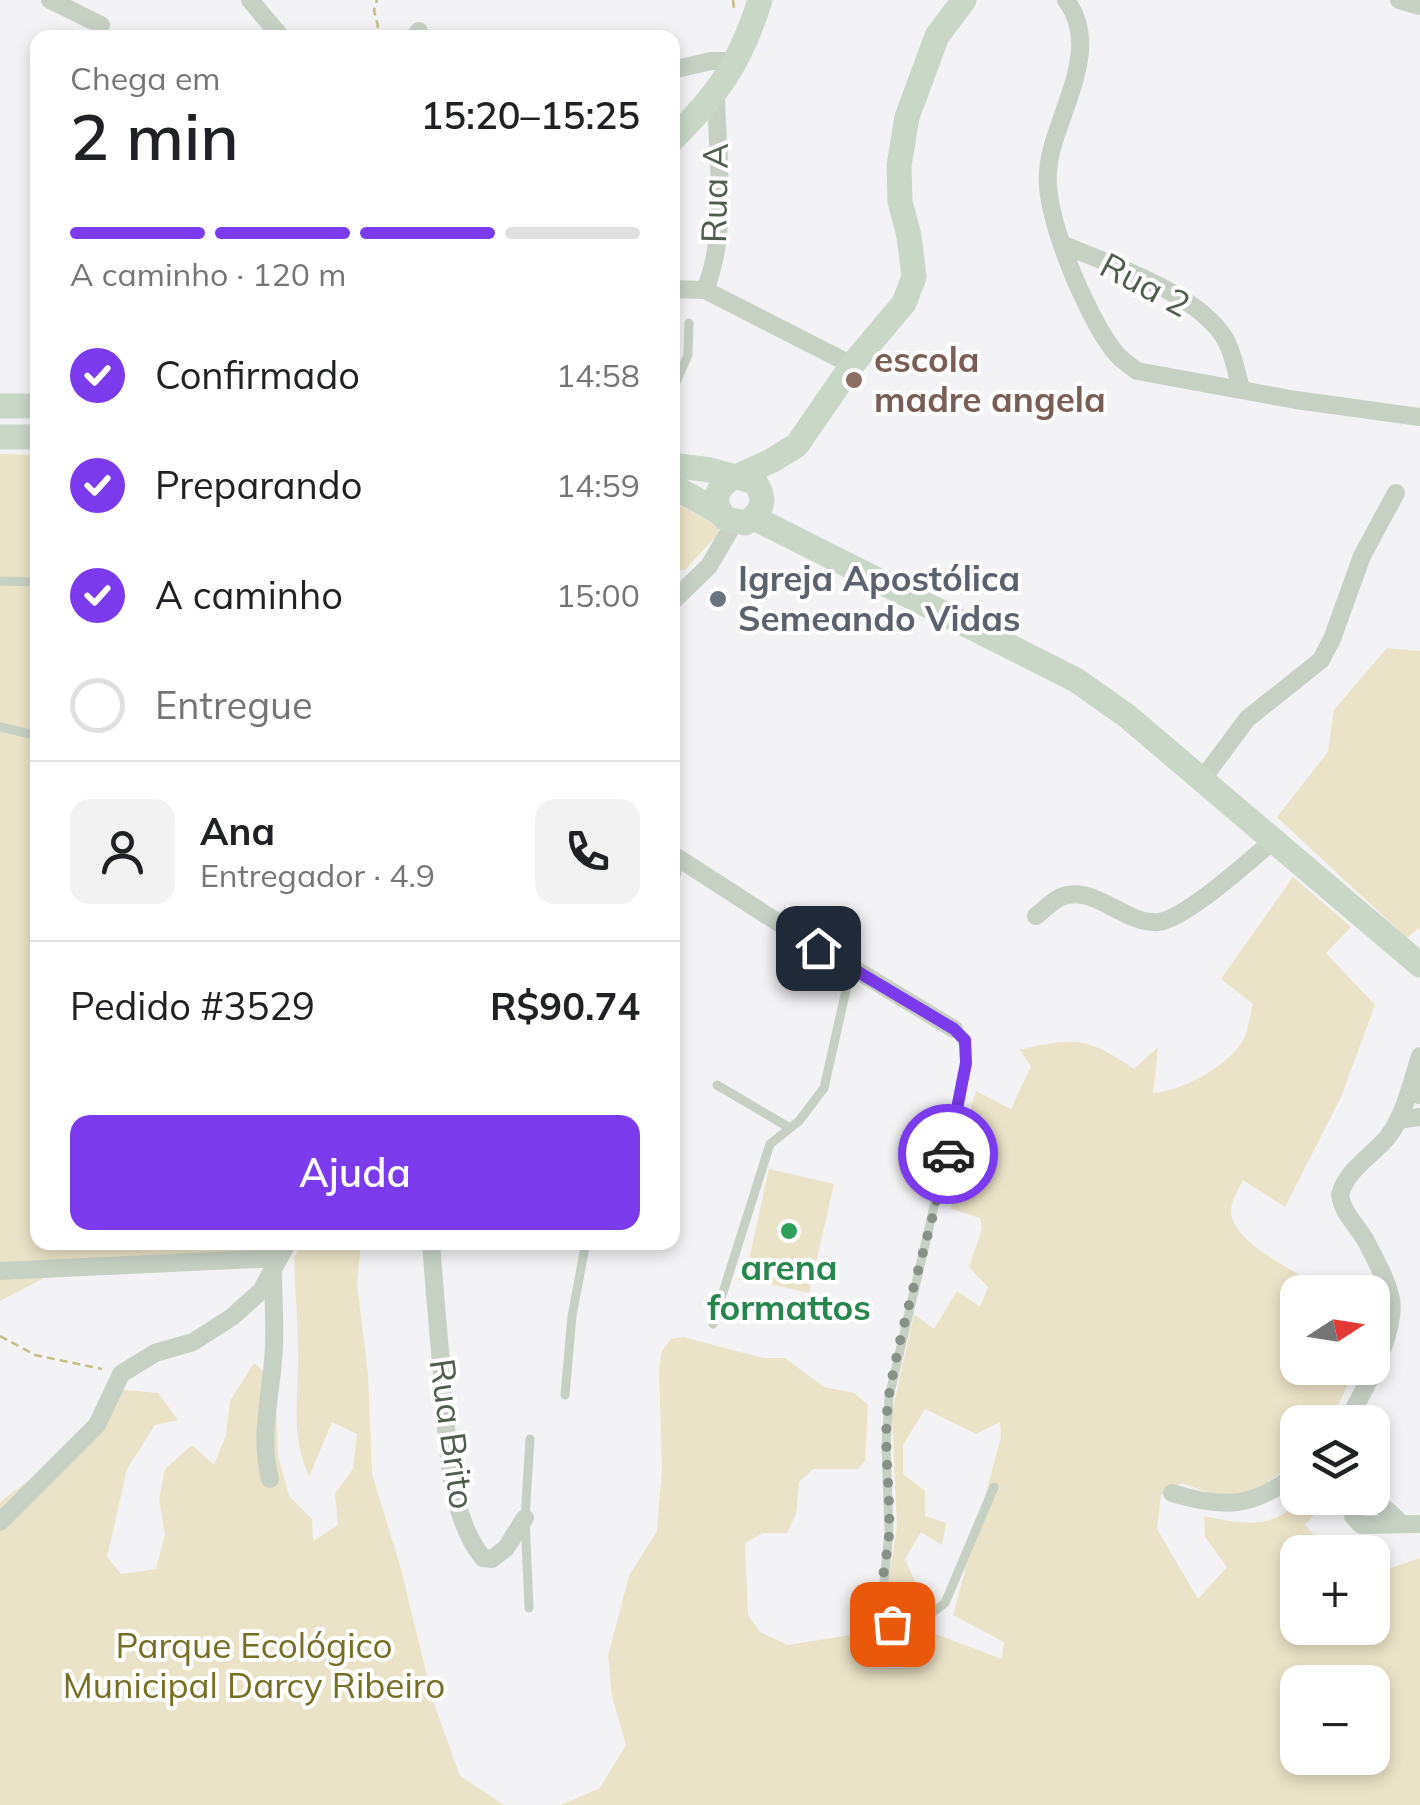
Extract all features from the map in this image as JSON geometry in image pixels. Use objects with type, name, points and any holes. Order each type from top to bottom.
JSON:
[{"type":"street","points":[[50,0],[101,24]]},
{"type":"street","points":[[250,0],[275,30]]},
{"type":"street","points":[[680,132],[716,95],[736,60],[760,0]]},
{"type":"street","points":[[680,594],[751,515],[792,461],[797,445],[852,365],[904,302],[914,277],[900,201],[899,166],[904,133],[937,36],[964,0]]},
{"type":"street","points":[[1066,0],[1080,37],[1077,69],[1048,168],[1048,197],[1094,321],[1116,355],[1137,371],[1420,418]]},
{"type":"street","points":[[1399,0],[1420,6]]},
{"type":"street","points":[[680,68],[736,60]]},
{"type":"street","name":"Rua A","points":[[705,290],[714,258],[718,219],[716,95]]},
{"type":"street","name":"Rua 2","points":[[1064,245],[1182,298],[1216,325],[1227,340],[1240,388]]},
{"type":"street","name":"Rua A","points":[[680,289],[705,290],[852,365]]},
{"type":"street","points":[[0,406],[30,406]]},
{"type":"street","points":[[0,437],[30,437]]},
{"type":"street","points":[[797,445],[724,482],[716,502],[751,515],[1076,680],[1126,716],[1420,965]]},
{"type":"street","points":[[680,467],[754,482],[751,515]]},
{"type":"street","points":[[680,489],[751,515]]},
{"type":"street","points":[[1202,781],[1247,719],[1321,660],[1362,556],[1396,493]]},
{"type":"street","points":[[1036,916],[1059,898],[1079,894],[1129,916],[1163,921],[1186,910],[1272,842]]},
{"type":"street","points":[[680,859],[954,1029]]},
{"type":"street","points":[[1354,1405],[1386,1336],[1392,1302],[1364,1237],[1344,1210],[1340,1194],[1349,1174],[1385,1140],[1415,1092],[1420,1056]]},
{"type":"street","points":[[1398,1120],[1420,1118]]},
{"type":"street","name":"Rua Brito","points":[[431,1250],[456,1499],[464,1524],[479,1554],[492,1559],[506,1548],[525,1518]]},
{"type":"street","points":[[0,1270],[280,1258]]},
{"type":"street","points":[[0,1522],[97,1424],[120,1374],[154,1354],[210,1332],[261,1292],[280,1258]]},
{"type":"street","points":[[270,1479],[264,1458],[266,1408],[280,1258]]},
{"type":"street","points":[[1172,1493],[1208,1504],[1243,1503],[1280,1486]]},
{"type":"lane","points":[[680,373],[688,355],[689,324]]},
{"type":"lane","points":[[0,582],[30,582]]},
{"type":"lane","points":[[0,727],[30,734]]},
{"type":"lane","points":[[713,1324],[766,1156],[776,1137],[790,1128],[824,1088],[852,968]]},
{"type":"lane","points":[[954,1029],[967,1048],[960,1097],[889,1397],[889,1532],[882,1603],[892,1624],[900,1627],[920,1622],[945,1603],[994,1487]]},
{"type":"lane","points":[[717,1085],[790,1128]]},
{"type":"lane","points":[[564,1394],[572,1316],[584,1250]]},
{"type":"lane","points":[[528,1608],[525,1518],[530,1439]]},
{"type":"path","points":[[375,30],[377,0]]},
{"type":"path","points":[[0,1336],[35,1355],[120,1374]]},
{"type":"green space","points":[[0,454],[30,455],[30,1250],[277,1250],[273,1258],[52,1274],[0,1301]]},
{"type":"green space","points":[[680,506],[719,526],[718,534],[685,570],[680,570]]},
{"type":"green space","points":[[1387,648],[1420,651],[1420,927],[1407,938],[1277,817],[1328,752],[1334,710]]},
{"type":"green space","points":[[1293,877],[1351,927],[1326,953],[1375,1005],[1341,1097],[1285,1207],[1243,1180],[1231,1210],[1242,1235],[1300,1275],[1280,1275],[1280,1385],[1348,1385],[1337,1405],[1280,1405],[1280,1473],[1239,1504],[1182,1483],[1161,1495],[1157,1529],[1198,1599],[1227,1567],[1205,1537],[1204,1516],[1256,1522],[1282,1515],[1314,1515],[1305,1525],[1314,1535],[1280,1535],[1280,1645],[1390,1645],[1390,1568],[1420,1558],[1420,1805],[561,1805],[600,1788],[626,1745],[612,1696],[608,1656],[629,1576],[657,1531],[662,1469],[659,1369],[662,1351],[671,1339],[683,1337],[763,1358],[785,1358],[824,1387],[854,1393],[868,1405],[865,1461],[858,1469],[813,1469],[799,1482],[796,1514],[787,1533],[763,1533],[745,1543],[748,1615],[760,1632],[788,1645],[857,1634],[930,1632],[1002,1659],[1004,1642],[953,1615],[1001,1437],[1000,1422],[976,1434],[925,1409],[903,1445],[903,1474],[925,1491],[925,1516],[946,1523],[942,1545],[921,1532],[905,1559],[917,1586],[931,1602],[920,1613],[899,1615],[885,1602],[897,1527],[892,1413],[914,1314],[934,1329],[957,1291],[980,1307],[988,1287],[969,1267],[982,1229],[980,1218],[951,1209],[965,1127],[976,1091],[1011,1109],[1031,1066],[1020,1050],[1067,1042],[1092,1045],[1134,1069],[1158,1047],[1153,1093],[1164,1091],[1189,1083],[1225,1061],[1242,1042],[1253,1004],[1221,979]]},
{"type":"green space","name":"arena formattos","points":[[769,1169],[834,1184],[809,1293],[745,1278]]},
{"type":"green space","name":"Parque Ecológico Municipal Darcy Ribeiro","points":[[299,1250],[360,1250],[357,1285],[368,1374],[372,1474],[401,1569],[433,1701],[460,1776],[504,1805],[0,1805],[0,1502],[56,1460],[115,1389],[158,1393],[178,1420],[155,1425],[127,1469],[107,1557],[121,1574],[156,1569],[165,1535],[159,1499],[165,1469],[192,1445],[214,1465],[226,1435],[230,1401],[254,1363],[275,1381],[278,1455],[289,1496],[312,1519],[313,1541],[338,1525],[335,1494],[353,1469],[357,1434],[332,1422],[309,1477],[297,1424],[294,1258]]},
{"type":"way so far","points":[[892,1624],[882,1603],[889,1532],[889,1397],[948,1154]]},
{"type":"place","name":"escola madre angela","points":[[854,380]]},
{"type":"place","name":"Igreja Apostólica Semeando Vidas","points":[[718,599]]},
{"type":"place","name":"arena formattos","points":[[789,1231]]},
{"type":"route","points":[[818,948],[954,1029],[965,1040],[966,1063],[948,1154]]}]
